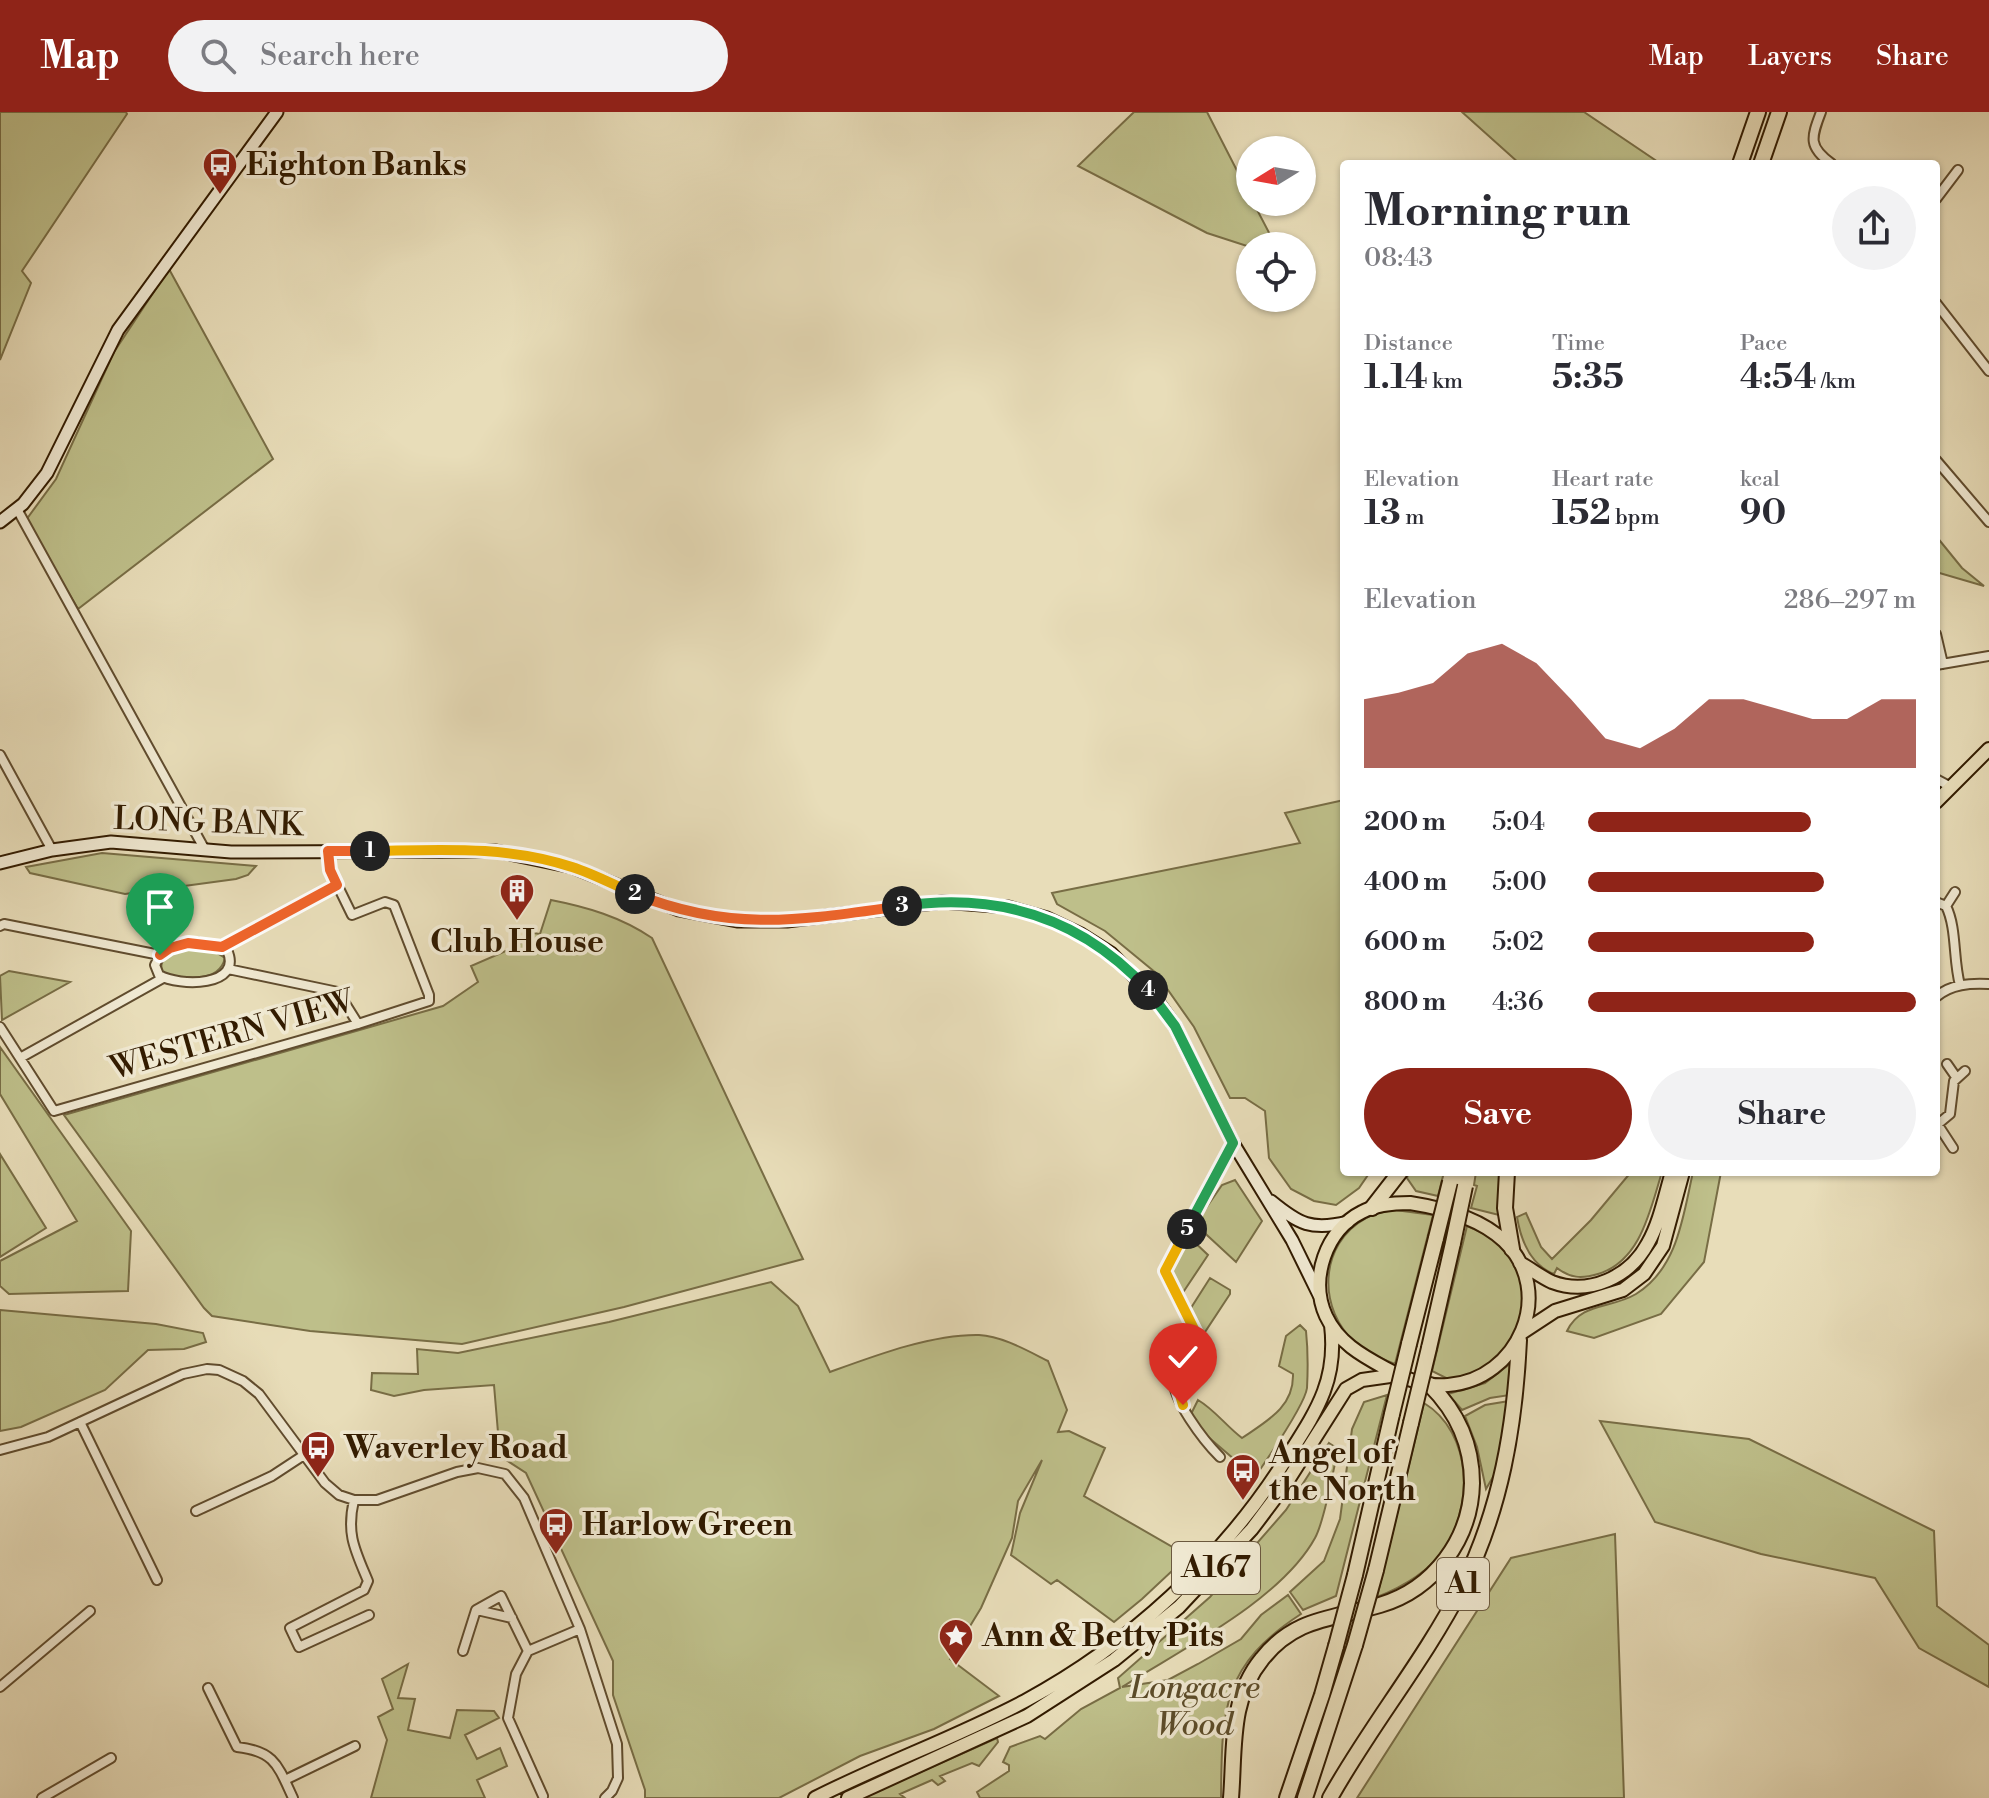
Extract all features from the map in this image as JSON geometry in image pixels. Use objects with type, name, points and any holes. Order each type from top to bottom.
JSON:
[{"type":"highway","points":[[1741,160],[1758,112]]},
{"type":"highway","points":[[1762,160],[1779,112]]},
{"type":"highway","points":[[1372,1208],[1397,1176]]},
{"type":"highway","points":[[1507,1176],[1505,1208],[1512,1249]]},
{"type":"highway","points":[[1287,1798],[1322,1695],[1355,1575],[1451,1177]]},
{"type":"highway","points":[[1305,1798],[1376,1570],[1467,1179]]},
{"type":"highway","name":"A1","points":[[1330,1798],[1441,1624],[1475,1559],[1506,1462],[1516,1400],[1521,1336]]},
{"type":"highway","name":"A1","points":[[1231,1798],[1237,1713],[1246,1684],[1261,1659],[1282,1638],[1308,1623],[1377,1606],[1406,1594],[1431,1576],[1459,1538],[1472,1493],[1470,1460],[1456,1417],[1430,1385]]},
{"type":"main road","points":[[0,522],[17,509],[47,473],[118,330],[277,112]]},
{"type":"main road","points":[[1940,798],[1989,749]]},
{"type":"main road","name":"LONG BANK","points":[[0,863],[52,850],[111,842],[205,850],[475,850],[517,853],[572,867],[679,910],[737,921],[787,921],[942,902],[1008,907],[1047,918],[1111,953],[1156,999],[1175,1026],[1233,1143],[1297,1249],[1321,1299]]},
{"type":"main road","points":[[1520,1263],[1544,1278],[1571,1286],[1589,1286],[1615,1277],[1633,1263],[1648,1244],[1671,1176]]},
{"type":"main road","name":"A167","points":[[1331,1325],[1359,1354],[1397,1375],[1430,1385],[1463,1383],[1484,1375],[1501,1362],[1521,1336],[1555,1311],[1623,1290],[1644,1274],[1663,1246],[1682,1176]]},
{"type":"main road","name":"LONG BANK","points":[[1264,1196],[1301,1223],[1321,1227],[1348,1222]]},
{"type":"main road","name":"A167","points":[[815,1798],[1025,1701],[1103,1653],[1167,1599],[1218,1548],[1278,1471],[1324,1396],[1334,1348],[1319,1282],[1324,1257],[1336,1234],[1348,1222],[1372,1208],[1410,1203],[1450,1212],[1483,1225],[1512,1249],[1527,1281],[1529,1301],[1521,1336]]},
{"type":"main road","name":"A167","points":[[848,1798],[1027,1716],[1114,1660],[1179,1607],[1252,1529],[1285,1485],[1346,1389],[1362,1380],[1397,1375]]},
{"type":"street","points":[[1821,112],[1814,131],[1814,144],[1818,155],[1826,160]]},
{"type":"street","points":[[1940,194],[1958,170]]},
{"type":"street","points":[[1940,308],[1989,371]]},
{"type":"street","points":[[1940,465],[1989,522]]},
{"type":"street","points":[[17,509],[205,850]]},
{"type":"street","points":[[1940,664],[1989,656]]},
{"type":"street","points":[[0,755],[52,850]]},
{"type":"street","points":[[1940,781],[1951,787]]},
{"type":"street","points":[[222,947],[230,955],[228,969],[219,976],[199,983],[182,983],[163,978],[156,971],[156,961],[170,948],[188,943],[222,947],[337,885],[330,870],[328,851]]},
{"type":"street","name":"WESTERN VIEW","points":[[20,1058],[54,1111],[429,1001],[394,905],[385,902],[352,915],[337,885]]},
{"type":"street","points":[[1946,906],[1955,892]]},
{"type":"street","points":[[1940,904],[1946,906],[1952,922],[1954,962],[1960,985]]},
{"type":"street","points":[[1,922],[160,955]]},
{"type":"street","points":[[228,969],[338,992],[358,1024]]},
{"type":"street","points":[[0,1027],[20,1058],[163,978]]},
{"type":"street","points":[[1940,994],[1960,985],[1989,984]]},
{"type":"street","points":[[1940,1121],[1950,1114],[1961,1074],[1947,1064]]},
{"type":"street","points":[[1940,1128],[1953,1148]]},
{"type":"street","points":[[1220,1457],[1191,1423],[1175,1385],[1174,1375],[1197,1335],[1165,1271],[1233,1143]]},
{"type":"street","points":[[0,1450],[32,1443],[183,1374],[195,1370],[219,1370],[243,1381],[259,1394],[325,1483],[339,1495],[354,1500],[377,1500],[457,1472],[478,1468],[505,1474],[524,1498],[580,1629],[617,1744],[618,1778],[605,1798]]},
{"type":"street","points":[[80,1422],[157,1580]]},
{"type":"street","points":[[196,1511],[272,1476],[304,1455]]},
{"type":"street","points":[[354,1500],[349,1521],[351,1539],[368,1581],[364,1590],[290,1628],[299,1647],[369,1615]]},
{"type":"street","points":[[463,1651],[476,1610],[501,1596],[528,1651]]},
{"type":"street","points":[[476,1610],[512,1618]]},
{"type":"street","points":[[0,1687],[90,1611]]},
{"type":"street","points":[[543,1796],[508,1718],[516,1674],[528,1651],[580,1629]]},
{"type":"street","points":[[208,1688],[237,1747],[265,1753],[273,1759],[293,1798]]},
{"type":"street","points":[[285,1780],[355,1746]]},
{"type":"street","points":[[42,1798],[111,1758]]},
{"type":"green space","points":[[0,112],[127,114],[22,271],[31,283],[0,360]]},
{"type":"green space","points":[[1134,112],[1207,112],[1236,169],[1236,216],[1260,216],[1269,232],[1236,232],[1236,242],[1207,233],[1078,166]]},
{"type":"green space","points":[[1462,112],[1584,112],[1655,160],[1516,160]]},
{"type":"green space","points":[[169,269],[273,459],[78,609],[26,520],[56,479],[114,352]]},
{"type":"green space","points":[[1940,541],[1962,568],[1984,586],[1940,573]]},
{"type":"green space","points":[[1340,801],[1340,1176],[1367,1176],[1359,1188],[1336,1205],[1314,1201],[1291,1189],[1269,1158],[1265,1111],[1245,1098],[1230,1098],[1194,1027],[1156,973],[1105,931],[1057,904],[1052,893],[1300,843],[1285,813]]},
{"type":"green space","points":[[102,853],[256,866],[248,875],[236,879],[125,894],[30,873],[26,867]]},
{"type":"green space","points":[[551,900],[603,914],[652,938],[803,1259],[624,1307],[462,1344],[310,1331],[212,1316],[64,1115],[443,1006],[478,982],[471,966],[517,946],[533,933],[540,934]]},
{"type":"green space","points":[[197,947],[209,948],[225,958],[216,972],[191,978],[164,974],[161,970],[162,960],[172,953]]},
{"type":"green space","points":[[9,971],[70,982],[2,1020],[0,976]]},
{"type":"green space","points":[[0,1047],[131,1231],[128,1291],[9,1294],[0,1286],[0,1261],[77,1221],[0,1094]]},
{"type":"green space","points":[[0,1154],[46,1228],[0,1257]]},
{"type":"green space","points":[[1443,1176],[1438,1196],[1416,1191],[1407,1178]]},
{"type":"green space","points":[[1475,1176],[1502,1176],[1499,1215],[1471,1208],[1477,1186],[1474,1185]]},
{"type":"green space","points":[[1628,1176],[1661,1176],[1648,1218],[1634,1246],[1613,1267],[1598,1274],[1576,1277],[1557,1268],[1554,1274],[1546,1270],[1533,1258],[1524,1243],[1517,1217],[1526,1213],[1541,1247],[1552,1259],[1591,1220]]},
{"type":"green space","points":[[1692,1176],[1720,1176],[1704,1262],[1661,1314],[1594,1338],[1567,1331],[1580,1315],[1626,1299],[1650,1283],[1670,1256],[1682,1223]]},
{"type":"green space","points":[[1235,1180],[1262,1221],[1236,1262],[1195,1224],[1222,1185]]},
{"type":"green space","points":[[1395,1210],[1433,1215],[1395,1364],[1365,1350],[1344,1330],[1335,1314],[1328,1278],[1339,1244],[1350,1230],[1369,1216]]},
{"type":"green space","points":[[1467,1226],[1492,1238],[1508,1253],[1522,1285],[1523,1303],[1514,1336],[1504,1351],[1482,1370],[1450,1380],[1432,1371]]},
{"type":"green space","points":[[1189,1237],[1208,1255],[1180,1297],[1170,1273]]},
{"type":"green space","points":[[1210,1278],[1230,1290],[1230,1294],[1203,1335],[1189,1311]]},
{"type":"green space","points":[[771,1282],[798,1306],[830,1372],[903,1347],[942,1338],[979,1335],[997,1338],[1048,1361],[1067,1410],[1058,1432],[1069,1431],[1105,1448],[1084,1496],[1188,1556],[1114,1622],[1057,1580],[1051,1584],[1011,1555],[1020,1513],[1042,1460],[1018,1501],[1012,1538],[981,1608],[950,1659],[999,1696],[934,1729],[860,1756],[779,1798],[645,1798],[613,1695],[613,1661],[526,1473],[500,1456],[494,1385],[424,1390],[394,1396],[371,1390],[372,1373],[418,1374],[417,1349],[458,1353],[609,1322]]},
{"type":"green space","points":[[0,1310],[156,1324],[203,1333],[206,1342],[184,1349],[148,1350],[105,1390],[21,1427],[0,1431]]},
{"type":"green space","points":[[1300,1325],[1306,1331],[1308,1360],[1305,1396],[1255,1477],[1200,1430],[1191,1414],[1198,1400],[1242,1438],[1269,1419],[1289,1396],[1293,1374],[1279,1366],[1286,1336]]},
{"type":"green space","points":[[1511,1363],[1510,1395],[1490,1398],[1462,1410],[1448,1394],[1485,1383]]},
{"type":"green space","points":[[1387,1395],[1336,1596],[1303,1610],[1290,1592],[1324,1561],[1340,1519],[1352,1429],[1364,1402]]},
{"type":"green space","points":[[1509,1401],[1497,1470],[1486,1489],[1477,1447],[1465,1416],[1485,1405]]},
{"type":"green space","points":[[1424,1403],[1440,1416],[1460,1452],[1463,1493],[1460,1514],[1442,1552],[1429,1567],[1377,1597]]},
{"type":"green space","points":[[1600,1421],[1749,1439],[1934,1531],[1937,1606],[1989,1645],[1989,1687],[1919,1648],[1875,1578],[1761,1554],[1655,1522]]},
{"type":"green space","name":"Longacre Wood","points":[[1329,1443],[1338,1449],[1325,1508],[1319,1530],[1299,1561],[1279,1582],[1228,1622],[1122,1687],[1168,1680],[1198,1664],[1241,1639],[1261,1615],[1288,1595],[1301,1614],[1255,1652],[1231,1692],[1223,1739],[1221,1798],[980,1798],[977,1792],[1009,1771],[1009,1765],[1003,1762],[1010,1747],[1040,1736],[1045,1739],[1081,1709],[1120,1688],[1118,1678],[1210,1597],[1286,1510]]},
{"type":"green space","points":[[1615,1534],[1624,1798],[1357,1798],[1511,1558]]},
{"type":"green space","points":[[408,1664],[398,1698],[415,1699],[408,1730],[450,1738],[457,1710],[494,1711],[499,1718],[465,1735],[477,1759],[500,1748],[507,1766],[477,1780],[485,1798],[371,1798],[387,1740],[378,1717],[393,1709],[382,1679]]},
{"type":"green space","points":[[997,1738],[998,1742],[979,1766],[972,1763],[940,1776],[945,1781],[938,1785],[932,1780],[900,1794],[905,1798],[862,1798]]},
{"type":"place","name":"Eighton Banks","points":[[220,196]]},
{"type":"place","name":"Club House","points":[[517,922]]},
{"type":"place","name":"Waverley Road","points":[[318,1479]]},
{"type":"place","name":"Angel of the North","points":[[1243,1502]]},
{"type":"place","name":"Harlow Green","points":[[556,1556]]},
{"type":"place","name":"Ann & Betty Pits","points":[[956,1667]]},
{"type":"route","points":[[160,955],[170,948],[188,943],[202,942],[222,947],[337,885],[330,870],[328,851],[475,850],[517,853],[572,867],[679,910],[737,921],[787,921],[942,902],[1008,907],[1047,918],[1111,953],[1156,999],[1175,1026],[1233,1143],[1165,1271],[1197,1335],[1174,1375],[1183,1405]]}]
